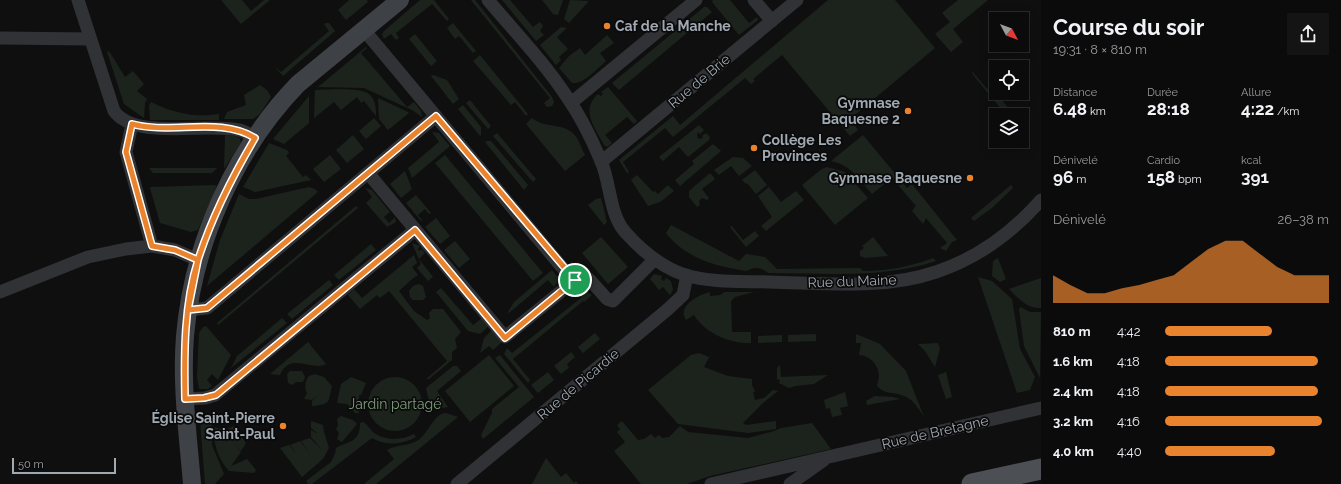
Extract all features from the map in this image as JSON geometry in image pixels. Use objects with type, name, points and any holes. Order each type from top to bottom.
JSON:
[{"type":"main road","points":[[192,484],[185,399],[185,336],[188,310],[198,260],[228,184],[255,138],[272,114],[298,84],[400,0]]},
{"type":"main road","points":[[972,484],[1041,469]]},
{"type":"street","points":[[78,0],[114,111],[122,119],[132,124],[147,128],[239,130],[255,138]]},
{"type":"street","name":"Rue du Maine","points":[[488,0],[555,81],[571,103],[601,162],[621,227],[654,260],[662,265],[687,275],[732,281],[855,284],[886,283],[914,278],[956,264],[987,248],[1016,226],[1041,200]]},
{"type":"street","points":[[571,103],[696,0]]},
{"type":"street","points":[[754,0],[772,21]]},
{"type":"street","name":"Rue de Brie","points":[[601,162],[797,0]]},
{"type":"street","points":[[364,30],[575,280]]},
{"type":"street","points":[[0,38],[90,39]]},
{"type":"street","points":[[188,310],[207,308],[436,116]]},
{"type":"street","points":[[132,124],[126,152],[152,246]]},
{"type":"street","points":[[368,173],[505,338],[575,280],[589,279],[607,298],[613,301],[654,260]]},
{"type":"street","points":[[185,399],[204,398],[216,395],[415,230]]},
{"type":"street","points":[[0,292],[88,257],[126,249],[152,246],[175,250],[198,260]]},
{"type":"street","name":"Rue de Picardie","points":[[457,484],[667,310],[683,295],[687,275]]},
{"type":"street","name":"Rue de Bretagne","points":[[711,484],[1041,408]]},
{"type":"street","points":[[790,484],[829,457]]},
{"type":"green space","points":[[221,0],[242,0],[251,11],[264,0],[270,0],[241,24]]},
{"type":"green space","points":[[349,0],[367,0],[368,2],[346,20],[338,10]]},
{"type":"green space","points":[[420,0],[434,0],[449,19],[447,21],[432,4],[396,33],[399,38],[396,40],[391,34],[384,39],[382,34],[384,31]]},
{"type":"green space","points":[[471,0],[475,0],[552,97],[554,102],[552,106],[547,107],[544,103],[550,98]]},
{"type":"green space","points":[[502,0],[510,0],[533,27],[540,22],[543,26],[540,31],[544,35],[536,41]]},
{"type":"green space","points":[[542,0],[563,0],[558,15],[553,14]]},
{"type":"green space","points":[[570,0],[589,1],[569,23],[564,19]]},
{"type":"green space","points":[[713,0],[730,0],[749,23],[757,17],[758,20],[739,35],[712,2]]},
{"type":"green space","points":[[828,0],[895,0],[935,48],[850,119],[858,130],[850,136],[782,55],[753,79],[755,81],[751,84],[745,78],[673,137],[665,128],[623,162],[629,172],[627,173],[619,160],[673,116],[680,125]]},
{"type":"green space","points":[[958,0],[988,0],[953,29],[963,42],[951,52],[935,34],[950,22],[942,13]]},
{"type":"green space","points":[[704,7],[707,7],[712,12],[619,90],[612,83]]},
{"type":"green space","points":[[329,23],[335,31],[283,76],[274,66],[281,72],[329,31],[324,24]]},
{"type":"green space","points":[[453,23],[476,51],[473,53],[459,36],[455,39],[447,28]]},
{"type":"green space","points":[[561,27],[567,28],[557,37],[568,49],[559,57],[561,60],[556,65],[540,45]]},
{"type":"green space","points":[[415,34],[437,61],[431,66],[409,39]]},
{"type":"green space","points":[[607,35],[614,43],[600,53],[606,61],[585,79],[572,83],[559,68],[569,56],[580,48],[585,55]]},
{"type":"green space","points":[[366,47],[367,48],[361,53],[407,107],[414,102],[421,111],[422,117],[412,110],[364,88],[318,87]]},
{"type":"green space","points":[[109,51],[125,77],[133,71],[144,84],[137,91],[147,99],[145,103],[144,118],[124,104],[107,52]]},
{"type":"green space","points":[[480,55],[528,114],[526,116],[515,102],[511,105],[473,61]]},
{"type":"green space","points":[[971,70],[987,89],[989,88],[989,94]]},
{"type":"green space","points":[[433,75],[447,80],[459,99],[453,104],[431,76]]},
{"type":"green space","points":[[260,85],[267,90],[271,97],[260,114],[253,119],[224,119],[227,112],[246,105],[244,95]]},
{"type":"green space","points":[[608,87],[637,121],[634,124],[627,117],[605,135],[612,143],[607,147],[604,145],[593,126],[590,106],[598,94],[601,96],[603,94],[601,92]]},
{"type":"green space","points":[[339,89],[361,91],[371,95],[376,107],[376,116],[364,101],[361,103],[357,97],[341,110],[334,102],[314,118],[315,90]]},
{"type":"green space","points":[[309,96],[309,123],[284,144],[273,139]]},
{"type":"green space","points":[[378,98],[409,113],[388,130],[379,119]]},
{"type":"green space","points":[[470,100],[491,126],[488,129],[466,103]]},
{"type":"green space","points":[[994,100],[1002,100],[1008,108],[1000,108]]},
{"type":"green space","points":[[151,102],[184,114],[219,114],[219,120],[150,120],[149,106]]},
{"type":"green space","points":[[463,105],[481,127],[480,136],[458,109]]},
{"type":"green space","points":[[374,118],[381,126],[366,139],[359,131]]},
{"type":"green space","points":[[532,118],[542,123],[563,128],[573,133],[585,155],[565,171],[526,124]]},
{"type":"green space","points":[[699,125],[704,130],[700,134],[698,132],[697,136],[699,139],[703,138],[702,136],[706,133],[710,137],[709,140],[688,157],[679,147],[663,161],[659,157]]},
{"type":"green space","points":[[432,132],[439,133],[450,146],[412,178],[408,168],[439,142]]},
{"type":"green space","points":[[497,133],[536,179],[533,182],[493,136]]},
{"type":"green space","points":[[225,135],[240,138],[241,143],[224,169]]},
{"type":"green space","points":[[353,135],[364,149],[347,163],[336,150]]},
{"type":"green space","points":[[863,135],[907,188],[912,184],[957,240],[952,242],[946,251],[940,248],[947,243],[926,218],[923,224],[912,211],[916,206],[892,178],[872,194],[859,178],[850,170],[831,161]]},
{"type":"green space","points":[[491,141],[528,185],[524,190],[485,142]]},
{"type":"green space","points":[[269,143],[287,150],[289,153],[286,156],[303,177],[306,175],[311,180],[255,192],[243,187]]},
{"type":"green space","points":[[713,144],[721,151],[680,186],[675,180],[694,164],[692,161]]},
{"type":"green space","points":[[330,155],[341,169],[324,182],[313,169]]},
{"type":"green space","points":[[445,155],[543,273],[533,281],[435,163]]},
{"type":"green space","points":[[733,157],[743,158],[752,166],[739,176],[731,166],[719,175],[714,170]]},
{"type":"green space","points":[[827,167],[845,172],[868,198],[835,225],[802,185],[822,169]]},
{"type":"green space","points":[[149,168],[217,168],[212,173],[153,173]]},
{"type":"green space","points":[[755,170],[767,185],[756,194],[747,183],[746,184],[742,180]]},
{"type":"green space","points":[[405,171],[412,189],[401,198],[390,184]]},
{"type":"green space","points":[[710,173],[715,179],[702,189],[709,198],[707,200],[702,198],[699,201],[700,205],[697,207],[689,197],[689,191]]},
{"type":"green space","points":[[637,175],[653,192],[655,191],[658,194],[668,185],[674,191],[660,202],[648,206],[631,180]]},
{"type":"green space","points":[[1011,185],[1013,188],[992,208],[974,221],[971,218]]},
{"type":"green space","points":[[217,186],[198,230],[191,232],[160,223],[150,188],[151,187]]},
{"type":"green space","points":[[309,187],[318,192],[207,286],[220,240],[239,194],[249,199],[256,199]]},
{"type":"green space","points":[[769,187],[781,202],[796,191],[804,200],[766,231],[761,226],[772,217],[758,196]]},
{"type":"green space","points":[[365,188],[372,190],[390,212],[384,217],[389,223],[395,217],[396,222],[387,227],[366,203],[372,197]]},
{"type":"green space","points":[[416,195],[431,213],[429,214],[425,209],[418,215],[422,220],[421,221],[406,203]]},
{"type":"green space","points":[[601,198],[607,222],[604,225],[588,205],[596,199]]},
{"type":"green space","points":[[356,206],[358,208],[218,325],[217,323]]},
{"type":"green space","points":[[436,218],[450,236],[440,244],[425,227]]},
{"type":"green space","points":[[671,225],[739,261],[746,254],[765,257],[777,269],[860,268],[863,271],[872,271],[907,266],[933,258],[936,261],[916,267],[874,273],[768,273],[761,269],[755,268],[747,271],[713,264],[682,249],[666,233]]},
{"type":"green space","points":[[732,226],[743,240],[755,231],[759,236],[746,247],[730,227]]},
{"type":"green space","points":[[601,237],[628,267],[608,284],[582,253]]},
{"type":"green space","points":[[873,237],[888,256],[865,258],[860,256],[860,251],[864,248],[862,246]]},
{"type":"green space","points":[[455,241],[470,259],[459,268],[444,250]]},
{"type":"green space","points":[[412,243],[420,246],[418,249],[419,251],[422,249],[425,253],[419,259],[433,277],[428,281],[417,268],[421,264]]},
{"type":"green space","points":[[371,244],[376,250],[339,280],[334,275]]},
{"type":"green space","points":[[414,255],[417,263],[412,267],[418,275],[399,291],[414,311],[427,320],[430,318],[429,313],[433,309],[443,309],[461,332],[455,339],[457,348],[452,352],[452,360],[429,379],[426,379],[447,361],[389,291],[380,298],[377,295],[360,309],[348,295],[354,289],[362,298]]},
{"type":"green space","points":[[998,258],[1006,279],[1000,282],[992,276],[993,261]]},
{"type":"green space","points":[[552,270],[559,279],[554,287],[548,280],[509,313],[508,312],[514,302]]},
{"type":"green space","points":[[654,274],[662,276],[661,279],[664,281],[666,278],[671,281],[673,290],[670,295],[663,287],[659,290],[650,279]]},
{"type":"green space","points":[[978,277],[992,281],[1012,299],[1020,349],[1035,377],[1030,390],[1017,393]]},
{"type":"green space","points":[[1041,278],[1041,308],[1027,305],[1009,289]]},
{"type":"green space","points":[[329,280],[333,285],[292,319],[287,314]]},
{"type":"green space","points":[[419,284],[423,286],[426,297],[423,300],[413,300],[410,297],[409,291],[413,286]]},
{"type":"green space","points":[[441,288],[473,325],[482,318],[489,326],[480,334],[468,331],[436,292]]},
{"type":"green space","points":[[584,290],[592,295],[513,359],[530,380],[528,383],[504,354],[507,348],[512,353],[581,298],[577,293]]},
{"type":"green space","points":[[710,292],[710,296],[720,295],[725,292],[754,292],[735,297],[731,301],[732,332],[751,332],[751,343],[735,342],[719,336],[705,327],[694,315],[686,320],[684,310],[686,306],[695,298]]},
{"type":"green space","points":[[1021,307],[1030,312],[1041,312],[1040,378],[1024,346],[1019,309]]},
{"type":"green space","points":[[282,318],[287,323],[231,368],[237,356]]},
{"type":"green space","points":[[206,326],[231,355],[218,380],[212,374],[207,380],[212,386],[208,389],[199,389],[197,377],[199,333],[203,327]]},
{"type":"green space","points":[[492,330],[502,342],[493,350],[489,346],[480,353],[484,338]]},
{"type":"green space","points":[[595,333],[600,339],[583,353],[578,347]]},
{"type":"green space","points":[[816,334],[816,341],[788,342],[788,335]]},
{"type":"green space","points":[[856,334],[880,344],[906,371],[924,417],[916,405],[907,397],[884,391],[877,386],[879,372],[876,365],[870,359],[863,355],[859,355],[861,343],[856,343]]},
{"type":"green space","points":[[782,335],[782,342],[758,343],[758,336]]},
{"type":"green space","points":[[308,342],[326,364],[314,366],[295,363],[289,364],[284,368],[280,375],[270,374]]},
{"type":"green space","points":[[938,343],[940,349],[935,367],[925,351],[918,344]]},
{"type":"green space","points":[[571,352],[575,357],[567,364],[569,368],[561,374],[554,366]]},
{"type":"green space","points":[[699,353],[709,357],[704,367],[728,376],[752,379],[752,385],[755,391],[753,393],[755,400],[764,398],[773,390],[778,391],[763,403],[743,423],[746,425],[776,421],[776,429],[748,433],[678,424],[648,390],[691,355]]},
{"type":"green space","points":[[489,355],[514,386],[470,422],[445,391]]},
{"type":"green space","points":[[500,355],[534,397],[483,439],[481,435],[492,413],[492,409],[519,387],[495,358]]},
{"type":"green space","points":[[780,365],[781,377],[828,375],[814,384],[789,388],[779,383],[780,380],[777,379],[777,368]]},
{"type":"green space","points":[[453,366],[457,366],[461,371],[437,391],[448,407],[433,410],[430,406],[426,388]]},
{"type":"green space","points":[[290,371],[302,371],[305,377],[303,382],[296,382],[293,385],[288,383],[287,374]]},
{"type":"green space","points":[[548,372],[554,380],[538,393],[531,385]]},
{"type":"green space","points":[[946,372],[952,397],[946,399],[938,375]]},
{"type":"green space","points":[[315,374],[324,377],[332,386],[328,402],[312,406],[312,401],[320,393],[312,400],[304,399],[307,393],[305,384],[309,376]]},
{"type":"green space","points":[[351,377],[366,383],[361,395],[359,395],[359,413],[355,413],[347,404],[337,403],[341,384]]},
{"type":"green space","name":"Jardin partagé","points":[[390,377],[400,377],[410,381],[418,389],[422,399],[422,409],[418,419],[410,427],[400,431],[390,431],[380,427],[372,419],[368,409],[368,399],[372,389],[380,381]]},
{"type":"green space","points":[[845,392],[848,406],[840,408],[842,415],[832,417],[830,408],[826,409],[824,400]]},
{"type":"green space","points":[[875,396],[900,399],[867,405],[866,401]]},
{"type":"green space","points":[[446,413],[458,417],[376,484],[364,484],[394,459],[387,450],[416,442],[423,436],[438,416]]},
{"type":"green space","points":[[207,416],[212,425],[212,445],[224,474],[215,484],[205,484],[200,421]]},
{"type":"green space","points":[[341,416],[353,420],[357,424],[342,442],[337,439],[339,433],[336,429],[338,425],[337,419]]},
{"type":"green space","points":[[311,421],[323,425],[329,448],[323,459],[302,477],[280,448],[289,445],[299,457],[290,445],[300,441],[310,454],[301,441],[310,438],[322,450],[311,437],[311,430],[318,434],[311,428]]},
{"type":"green space","points":[[622,421],[638,440],[644,439],[651,434],[655,438],[659,435],[662,438],[669,437],[680,426],[688,432],[748,438],[781,428],[812,423],[831,449],[710,476],[687,484],[641,484],[614,451],[625,442],[617,432],[620,429],[617,425]]},
{"type":"green space","points":[[363,422],[381,437],[398,439],[414,434],[416,437],[405,442],[394,444],[377,441],[372,438],[312,484],[308,484],[306,481],[331,462],[336,448],[356,438],[360,423]]},
{"type":"green space","points":[[234,426],[246,443],[241,451],[234,443],[241,452],[231,466],[247,459],[256,470],[254,473],[229,471],[219,456],[215,444],[214,427],[225,430]]},
{"type":"green space","points":[[546,458],[561,477],[566,473],[574,483],[576,481],[578,484],[532,484]]},
{"type":"place","name":"Caf de la Manche","points":[[607,26]]},
{"type":"place","name":"Gymnase Baquesne 2","points":[[908,111]]},
{"type":"place","name":"Collège Les Provinces","points":[[754,148]]},
{"type":"place","name":"Gymnase Baquesne","points":[[970,178]]},
{"type":"place","name":"Église Saint-Pierre Saint-Paul","points":[[283,426]]},
{"type":"route","points":[[575,280],[505,338],[415,230],[216,395],[204,398],[185,399],[185,336],[188,310],[198,260],[228,184],[255,138],[246,132],[239,130],[184,127],[144,128],[132,124],[126,152],[152,246],[175,250],[198,260],[193,282],[188,310],[207,308],[436,116],[571,278],[575,280]]}]
